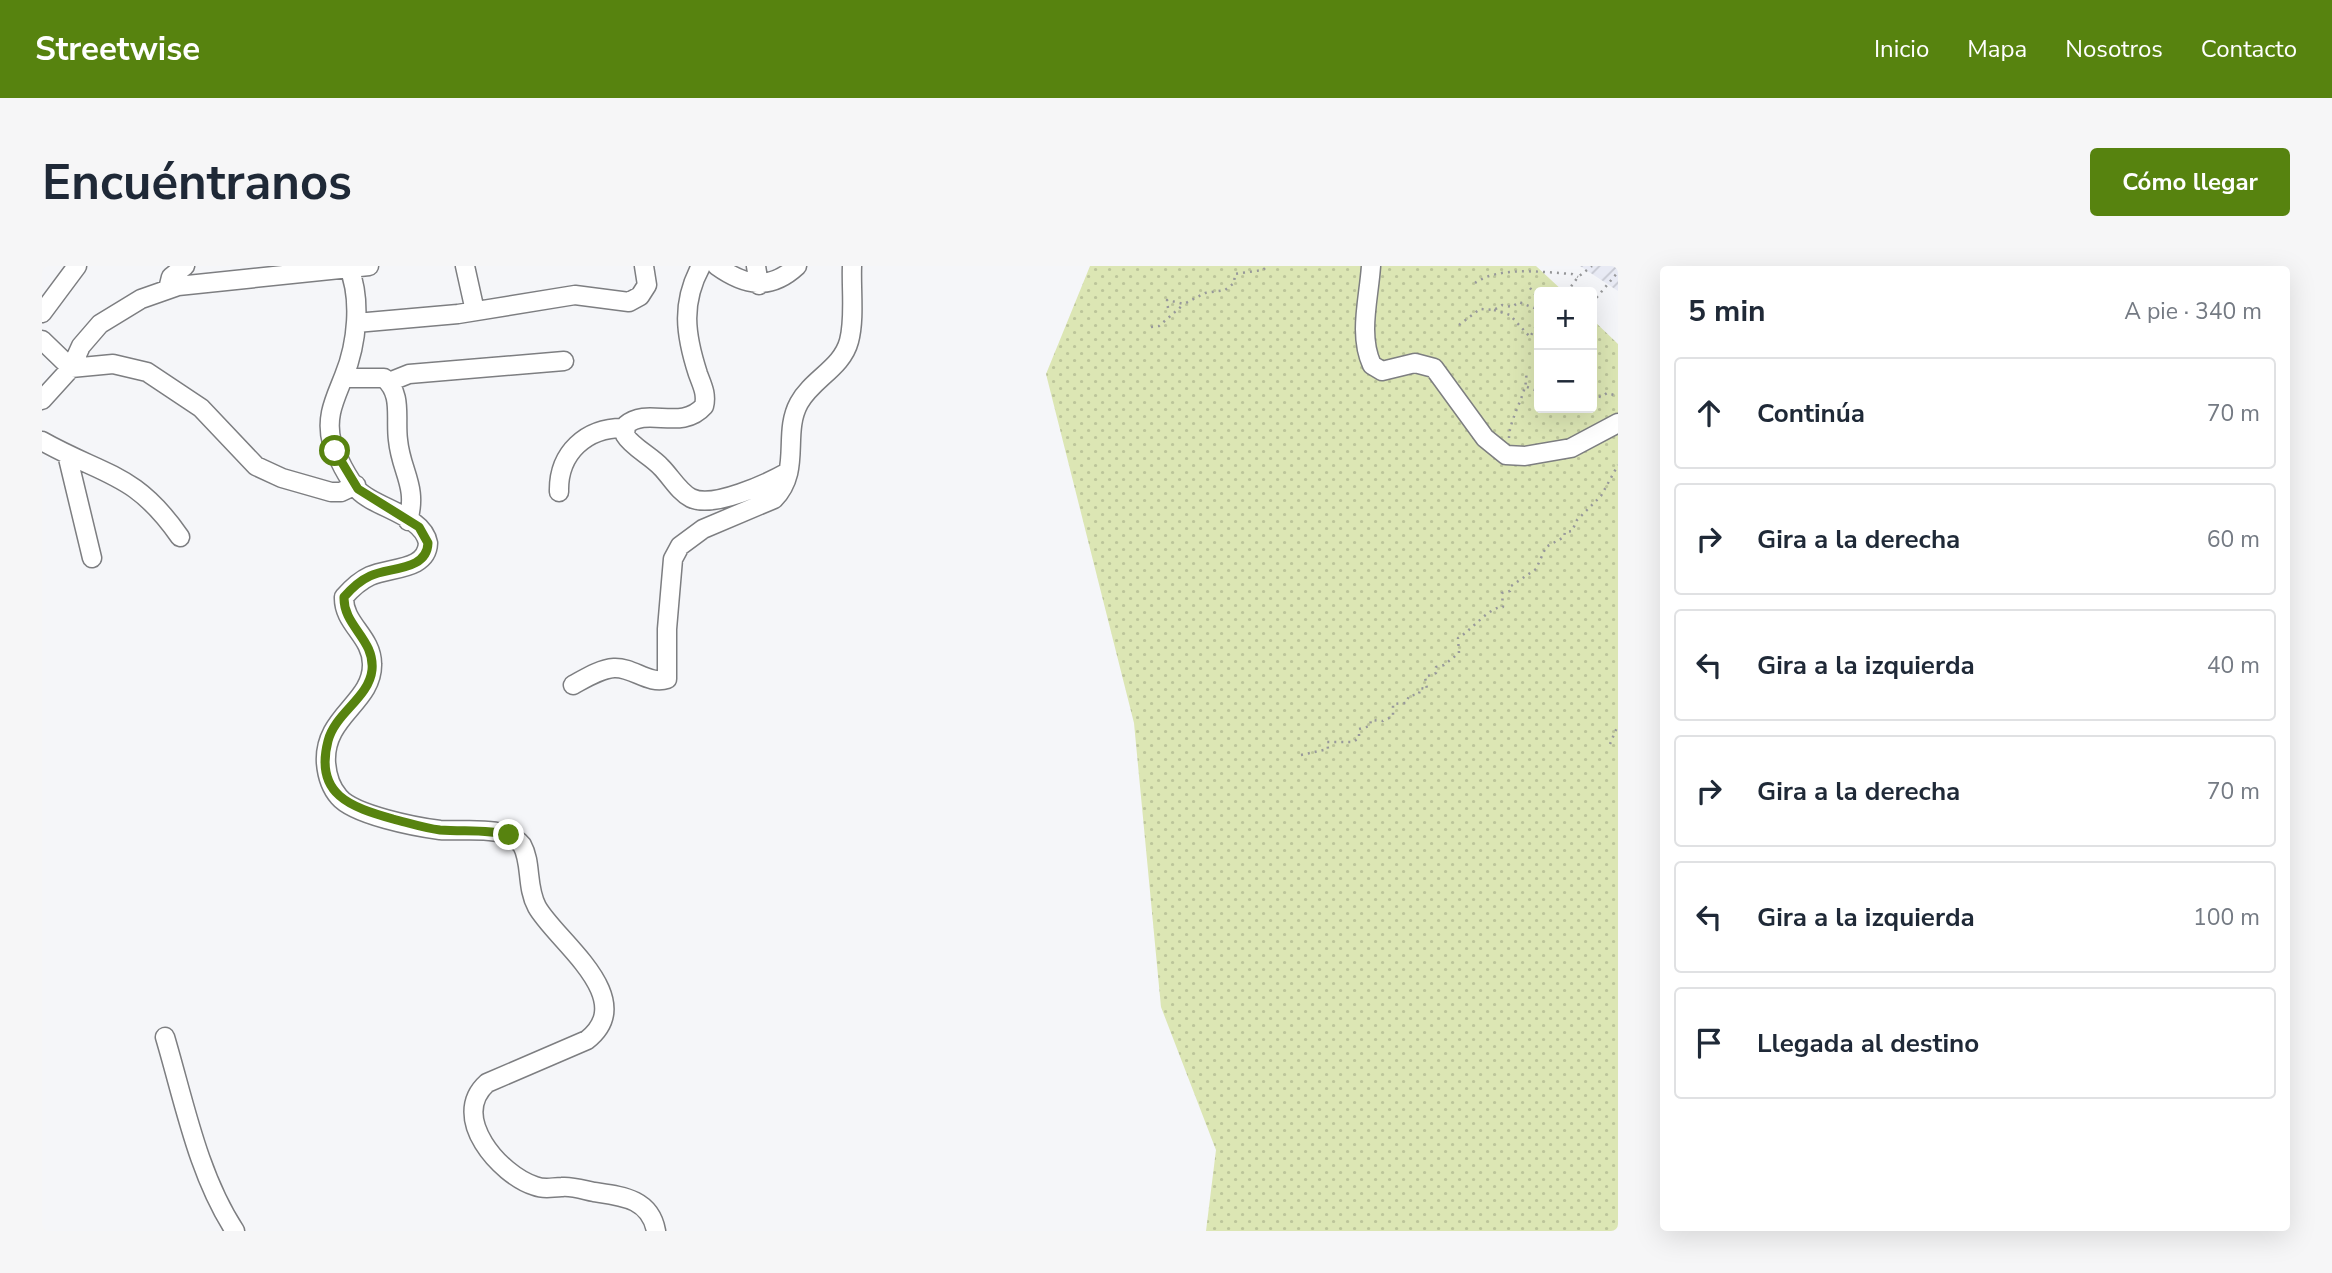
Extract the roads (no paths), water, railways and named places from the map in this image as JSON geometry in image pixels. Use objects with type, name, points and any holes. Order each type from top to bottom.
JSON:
[{"type":"street","points":[[42,313],[77,266]]},
{"type":"street","points":[[168,289],[171,277],[185,266]]},
{"type":"street","points":[[42,400],[71,368],[81,346],[100,324],[141,299],[168,289],[369,266]]},
{"type":"street","points":[[465,266],[475,311]]},
{"type":"street","points":[[356,323],[475,311],[575,295],[629,302],[640,296],[646,285],[644,266]]},
{"type":"street","points":[[559,492],[563,466],[577,444],[599,431],[625,428],[631,421],[643,418],[683,418],[704,406],[705,392],[685,320],[688,293],[701,266]]},
{"type":"street","points":[[717,266],[742,281],[759,285],[772,283],[797,266]]},
{"type":"street","points":[[756,266],[759,285]]},
{"type":"street","points":[[573,685],[589,676],[617,668],[657,681],[667,679],[667,629],[673,559],[680,546],[703,529],[774,499],[788,472],[799,404],[845,351],[850,338],[852,266]]},
{"type":"street","points":[[1371,266],[1366,313],[1367,345],[1372,365],[1382,371],[1415,363],[1434,368],[1496,450],[1509,456],[1571,448],[1618,423]]},
{"type":"street","points":[[349,267],[356,323],[344,378],[332,404],[330,432],[335,451],[362,493],[388,506],[419,527],[427,537],[428,549],[422,559],[368,577],[344,597],[347,616],[366,640],[372,666],[368,684],[332,729],[326,757],[328,777],[337,794],[354,808],[424,827],[504,834],[522,845],[533,899],[544,917],[566,939],[590,971],[603,1003],[604,1016],[596,1031],[587,1040],[487,1083],[477,1095],[474,1128],[486,1146],[531,1185],[547,1189],[563,1186],[633,1199],[649,1212],[656,1231]]},
{"type":"street","points":[[42,340],[71,368],[113,364],[147,372],[201,408],[248,458],[267,472],[331,492],[341,492],[356,485]]},
{"type":"street","points":[[344,378],[374,377],[389,382],[409,374],[564,361]]},
{"type":"street","points":[[389,382],[398,401],[398,443],[411,485],[412,505],[408,521]]},
{"type":"street","points":[[625,428],[629,441],[655,461],[686,495],[697,500],[711,501],[729,496],[788,472]]},
{"type":"street","points":[[42,441],[119,476],[139,489],[163,513],[180,537]]},
{"type":"street","points":[[67,454],[92,558]]},
{"type":"street","points":[[165,1037],[202,1157],[224,1214],[235,1231]]}]
